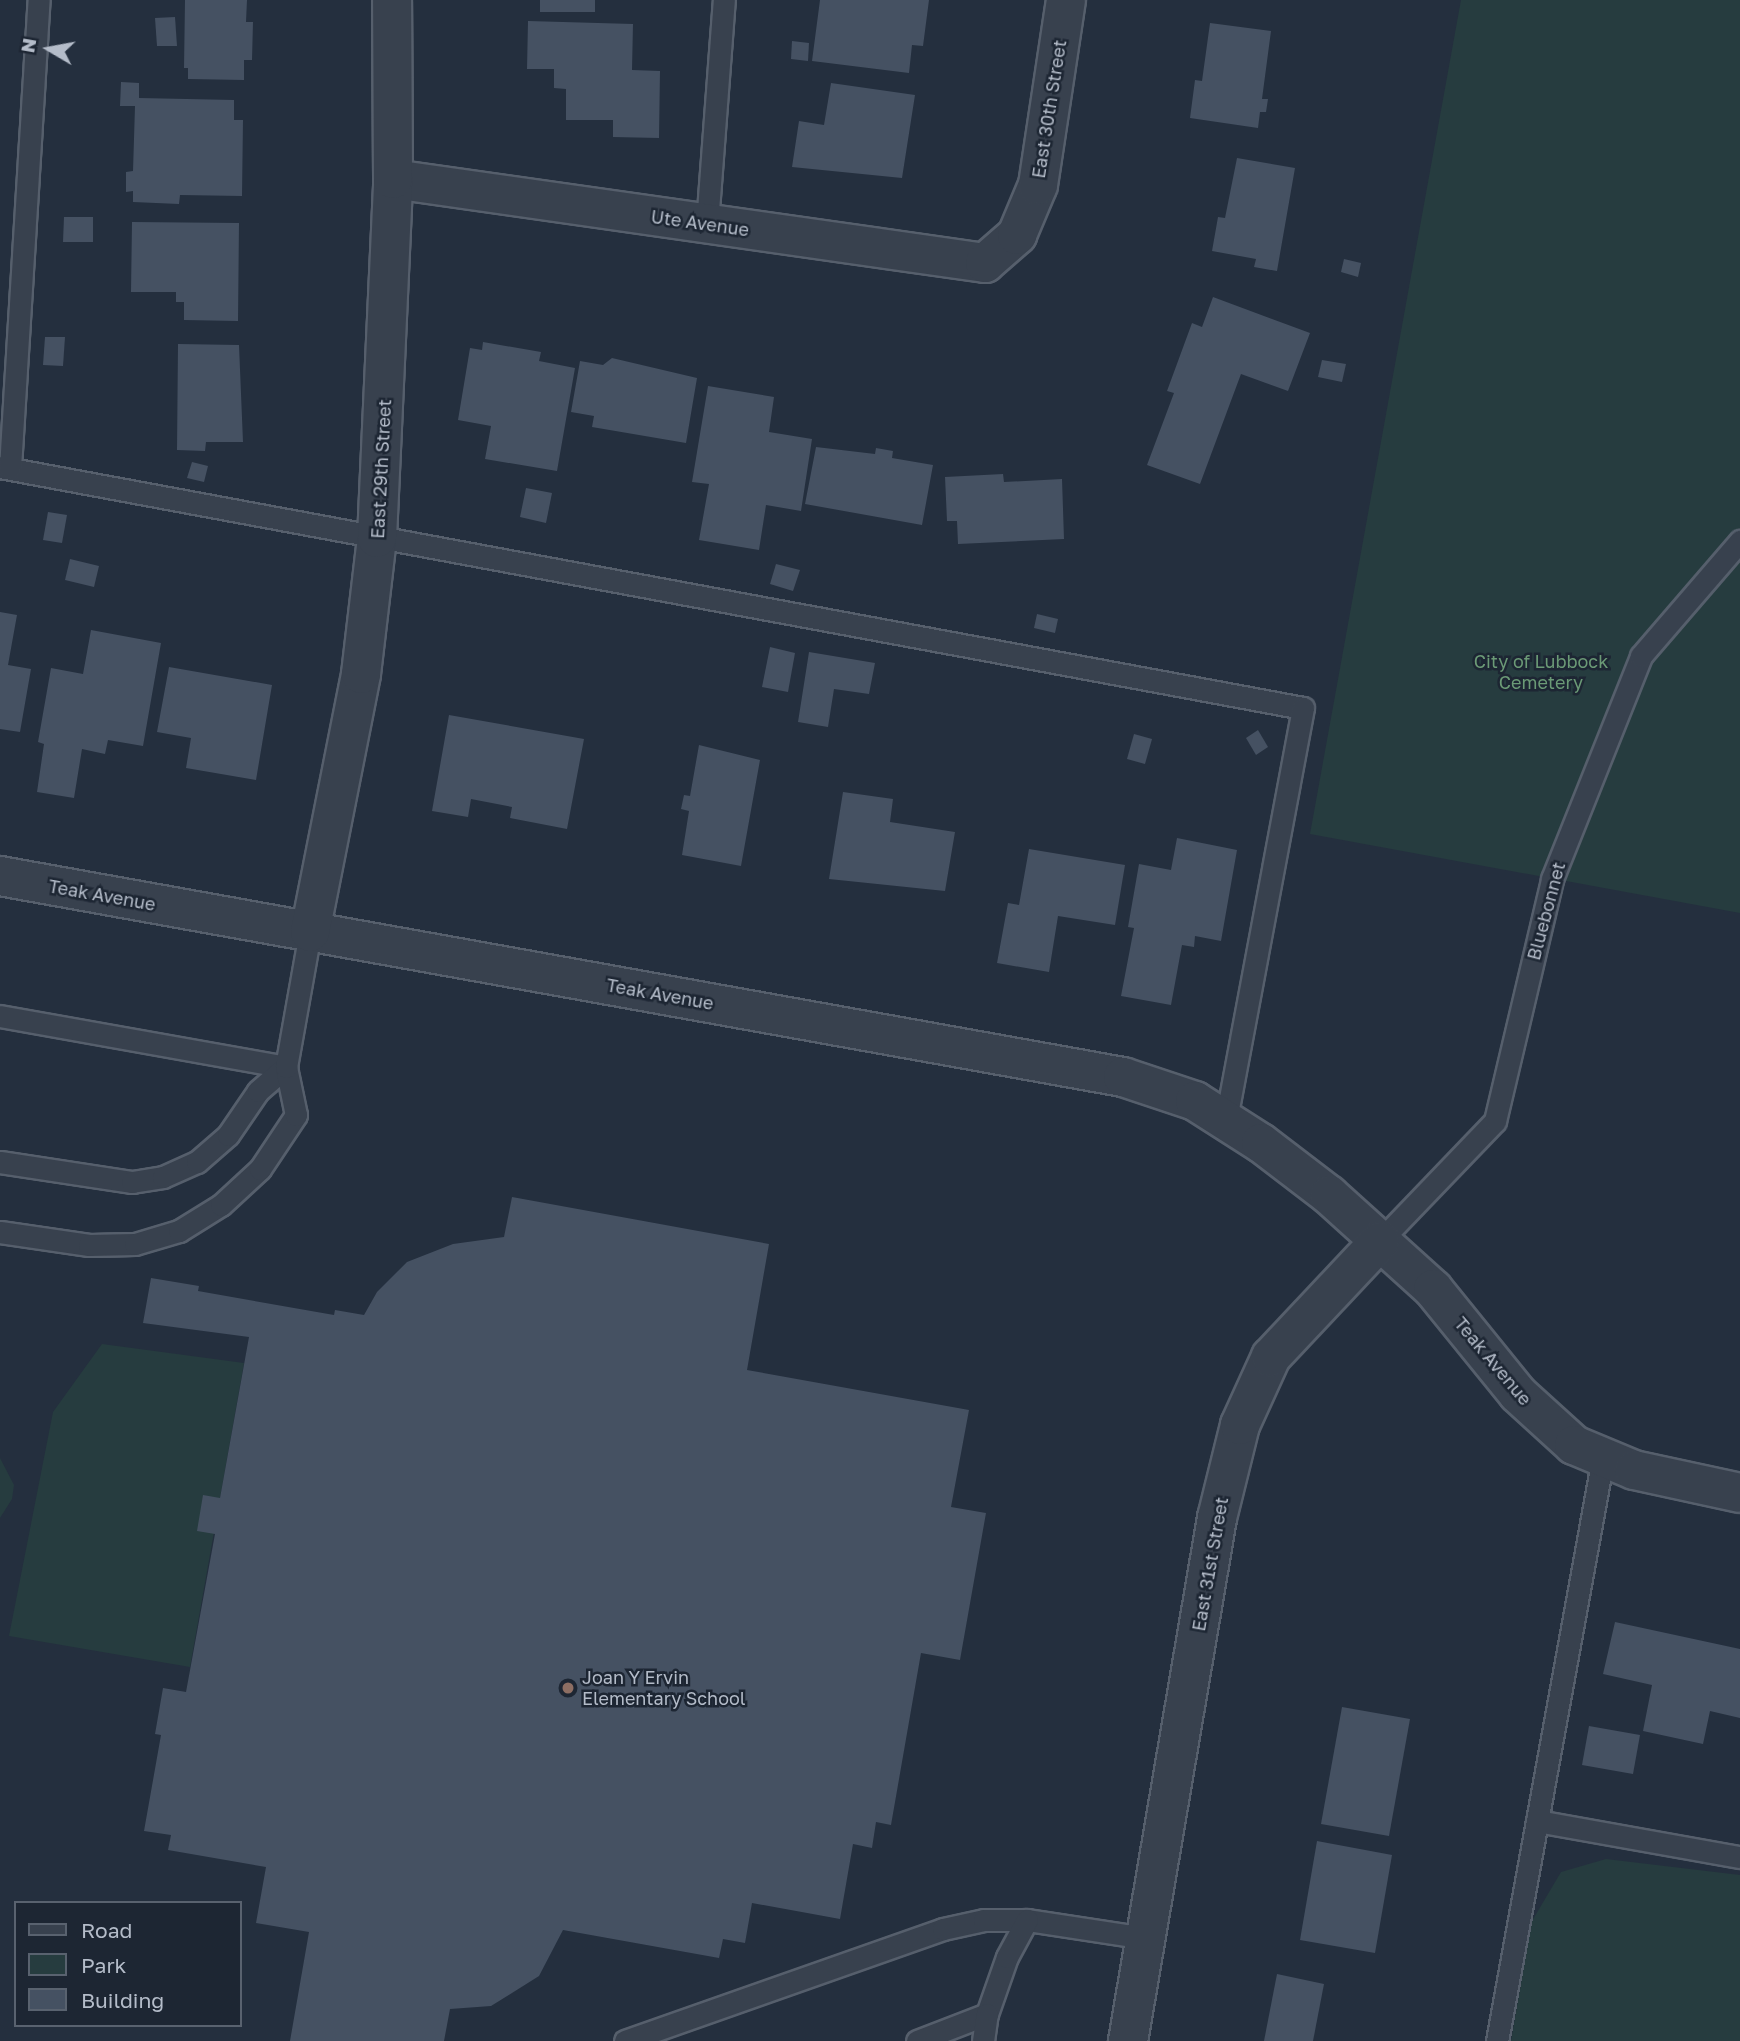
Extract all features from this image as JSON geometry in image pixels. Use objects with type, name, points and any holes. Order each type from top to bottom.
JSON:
[{"type":"street","name":"East 29th Street","points":[[310,932],[361,674],[377,538],[393,179],[392,0]]},
{"type":"street","name":"East 30th Street","points":[[1001,249],[1017,235],[1038,185],[1066,0]]},
{"type":"street","name":"Ute Avenue","points":[[393,179],[985,263],[1001,249]]},
{"type":"street","name":"Teak Avenue","points":[[0,876],[1122,1077],[1195,1101],[1298,1171],[1433,1289],[1518,1394],[1574,1445],[1634,1470],[1740,1493]]},
{"type":"street","name":"East 31st Street","points":[[1128,2041],[1217,1518],[1240,1425],[1271,1357],[1326,1293],[1380,1241]]},
{"type":"lane","points":[[39,0],[5,468],[1303,708],[1226,1121]]},
{"type":"lane","points":[[707,224],[724,0]]},
{"type":"lane","name":"Bluebonnet","points":[[1380,1241],[1495,1121],[1552,879],[1641,656],[1740,541]]},
{"type":"lane","points":[[0,1232],[100,1244],[135,1244],[179,1231],[221,1205],[260,1169],[296,1115],[286,1067],[310,932]]},
{"type":"lane","points":[[0,1016],[286,1067]]},
{"type":"lane","points":[[0,1162],[132,1182],[163,1177],[197,1162],[228,1135],[258,1091],[286,1067]]},
{"type":"lane","points":[[1497,2041],[1603,1458]]},
{"type":"lane","points":[[1538,1821],[1740,1857]]},
{"type":"lane","points":[[625,2041],[943,1929],[984,1920],[1027,1920],[1146,1938]]},
{"type":"lane","points":[[983,2041],[987,2014],[1007,1957],[1027,1920]]},
{"type":"lane","points":[[917,2041],[987,2014]]},
{"type":"green space","name":"City of Lubbock Cemetery","points":[[1461,0],[1740,0],[1740,913],[1310,834]]},
{"type":"green space","points":[[102,1344],[244,1363],[190,1667],[9,1636],[53,1412]]},
{"type":"green space","points":[[0,1458],[14,1485],[12,1499],[0,1518]]},
{"type":"green space","points":[[1606,1859],[1740,1875],[1740,2041],[1511,2041],[1532,1921],[1561,1872]]},
{"type":"building","points":[[185,0],[247,0],[246,22],[253,22],[252,60],[244,60],[244,80],[188,79],[188,68],[184,68]]},
{"type":"building","points":[[540,0],[595,0],[595,12],[540,12]]},
{"type":"building","points":[[820,0],[929,0],[923,46],[912,45],[909,73],[812,61]]},
{"type":"building","points":[[175,17],[177,46],[157,46],[155,18]]},
{"type":"building","points":[[528,21],[633,24],[632,70],[660,71],[659,138],[613,137],[613,120],[566,120],[566,89],[554,88],[554,69],[527,69]]},
{"type":"building","points":[[1210,23],[1271,31],[1262,99],[1268,99],[1266,112],[1260,112],[1258,128],[1190,118],[1195,80],[1202,81]]},
{"type":"building","points":[[792,41],[809,43],[808,61],[791,59]]},
{"type":"building","points":[[121,82],[139,83],[139,98],[234,100],[234,120],[243,120],[242,196],[180,195],[179,204],[133,202],[133,191],[126,192],[126,172],[133,171],[135,106],[120,106]]},
{"type":"building","points":[[831,83],[915,95],[902,178],[792,167],[799,121],[824,125]]},
{"type":"building","points":[[1237,158],[1295,168],[1277,271],[1254,267],[1256,259],[1212,251],[1218,217],[1225,218]]},
{"type":"building","points":[[64,217],[93,217],[93,242],[63,242]]},
{"type":"building","points":[[132,222],[239,223],[238,321],[184,320],[184,302],[176,302],[176,292],[131,292]]},
{"type":"building","points":[[1344,259],[1361,263],[1358,277],[1341,272]]},
{"type":"building","points":[[1213,297],[1310,333],[1288,391],[1241,374],[1200,484],[1147,465],[1174,393],[1167,391],[1192,323],[1202,327]]},
{"type":"building","points":[[45,337],[65,337],[63,366],[43,365]]},
{"type":"building","points":[[483,342],[541,352],[539,361],[575,368],[557,471],[485,459],[491,426],[458,420],[470,348],[482,350]]},
{"type":"building","points":[[178,344],[239,345],[243,442],[206,442],[205,451],[177,450]]},
{"type":"building","points":[[612,358],[697,378],[686,443],[592,427],[594,416],[571,412],[580,361],[603,365]]},
{"type":"building","points":[[1322,360],[1346,364],[1342,382],[1318,377]]},
{"type":"building","points":[[708,386],[774,397],[769,432],[812,439],[801,511],[766,505],[759,550],[699,540],[709,484],[692,482]]},
{"type":"building","points":[[816,447],[875,454],[876,448],[893,451],[892,458],[933,465],[922,525],[805,504]]},
{"type":"building","points":[[192,462],[208,466],[204,482],[187,478]]},
{"type":"building","points":[[1003,474],[1004,482],[1062,479],[1064,539],[958,544],[957,521],[947,521],[945,477]]},
{"type":"building","points":[[526,488],[552,493],[546,523],[520,517]]},
{"type":"building","points":[[48,512],[67,515],[62,543],[43,540]]},
{"type":"building","points":[[70,559],[99,566],[94,587],[65,580]]},
{"type":"building","points":[[776,564],[800,570],[793,591],[770,584]]},
{"type":"building","points":[[0,612],[17,615],[8,665],[31,669],[20,732],[0,729]]},
{"type":"building","points":[[1037,614],[1058,619],[1055,633],[1034,628]]},
{"type":"building","points":[[91,630],[161,643],[143,746],[108,740],[105,754],[82,749],[74,798],[37,792],[44,744],[38,742],[51,668],[83,674]]},
{"type":"building","points":[[770,647],[795,653],[788,692],[762,687]]},
{"type":"building","points":[[809,652],[875,663],[869,694],[834,689],[828,727],[798,722]]},
{"type":"building","points":[[169,667],[272,685],[256,780],[186,768],[191,738],[157,732]]},
{"type":"building","points":[[449,715],[584,739],[567,829],[510,818],[512,807],[471,799],[468,817],[432,811]]},
{"type":"building","points":[[1258,730],[1268,747],[1256,755],[1246,738]]},
{"type":"building","points":[[1134,734],[1152,739],[1145,764],[1127,759]]},
{"type":"building","points":[[699,745],[760,760],[741,866],[682,855],[689,811],[681,809],[684,795],[690,796]]},
{"type":"building","points":[[843,792],[893,799],[890,822],[955,832],[945,891],[829,879]]},
{"type":"building","points":[[1177,838],[1237,850],[1221,941],[1195,936],[1194,947],[1182,945],[1171,1005],[1121,996],[1134,928],[1128,927],[1139,864],[1171,870]]},
{"type":"building","points":[[1029,849],[1125,865],[1115,925],[1058,916],[1049,972],[997,963],[1008,903],[1019,905]]},
{"type":"building","points":[[512,1197],[769,1244],[747,1370],[969,1410],[951,1507],[986,1513],[960,1660],[921,1653],[891,1825],[876,1822],[872,1848],[853,1844],[840,1919],[752,1903],[745,1943],[723,1939],[719,1958],[563,1930],[539,1976],[491,2006],[450,2009],[444,2041],[290,2041],[309,1932],[256,1923],[266,1867],[168,1850],[171,1835],[144,1831],[161,1735],[155,1734],[163,1688],[186,1692],[215,1534],[197,1531],[203,1495],[220,1498],[249,1337],[143,1323],[151,1278],[199,1286],[198,1291],[334,1315],[335,1310],[364,1315],[377,1292],[407,1262],[453,1244],[504,1237]]},
{"type":"building","points":[[1615,1622],[1740,1649],[1740,1718],[1710,1711],[1703,1744],[1643,1731],[1652,1685],[1603,1674]]},
{"type":"building","points":[[1342,1707],[1410,1719],[1389,1836],[1321,1824]]},
{"type":"building","points":[[1589,1726],[1640,1735],[1633,1774],[1582,1765]]},
{"type":"building","points":[[1317,1841],[1392,1855],[1375,1953],[1300,1940]]},
{"type":"building","points":[[1277,1974],[1324,1984],[1313,2041],[1264,2041]]},
{"type":"place","name":"Joan Y Ervin Elementary School","points":[[568,1688]]}]
